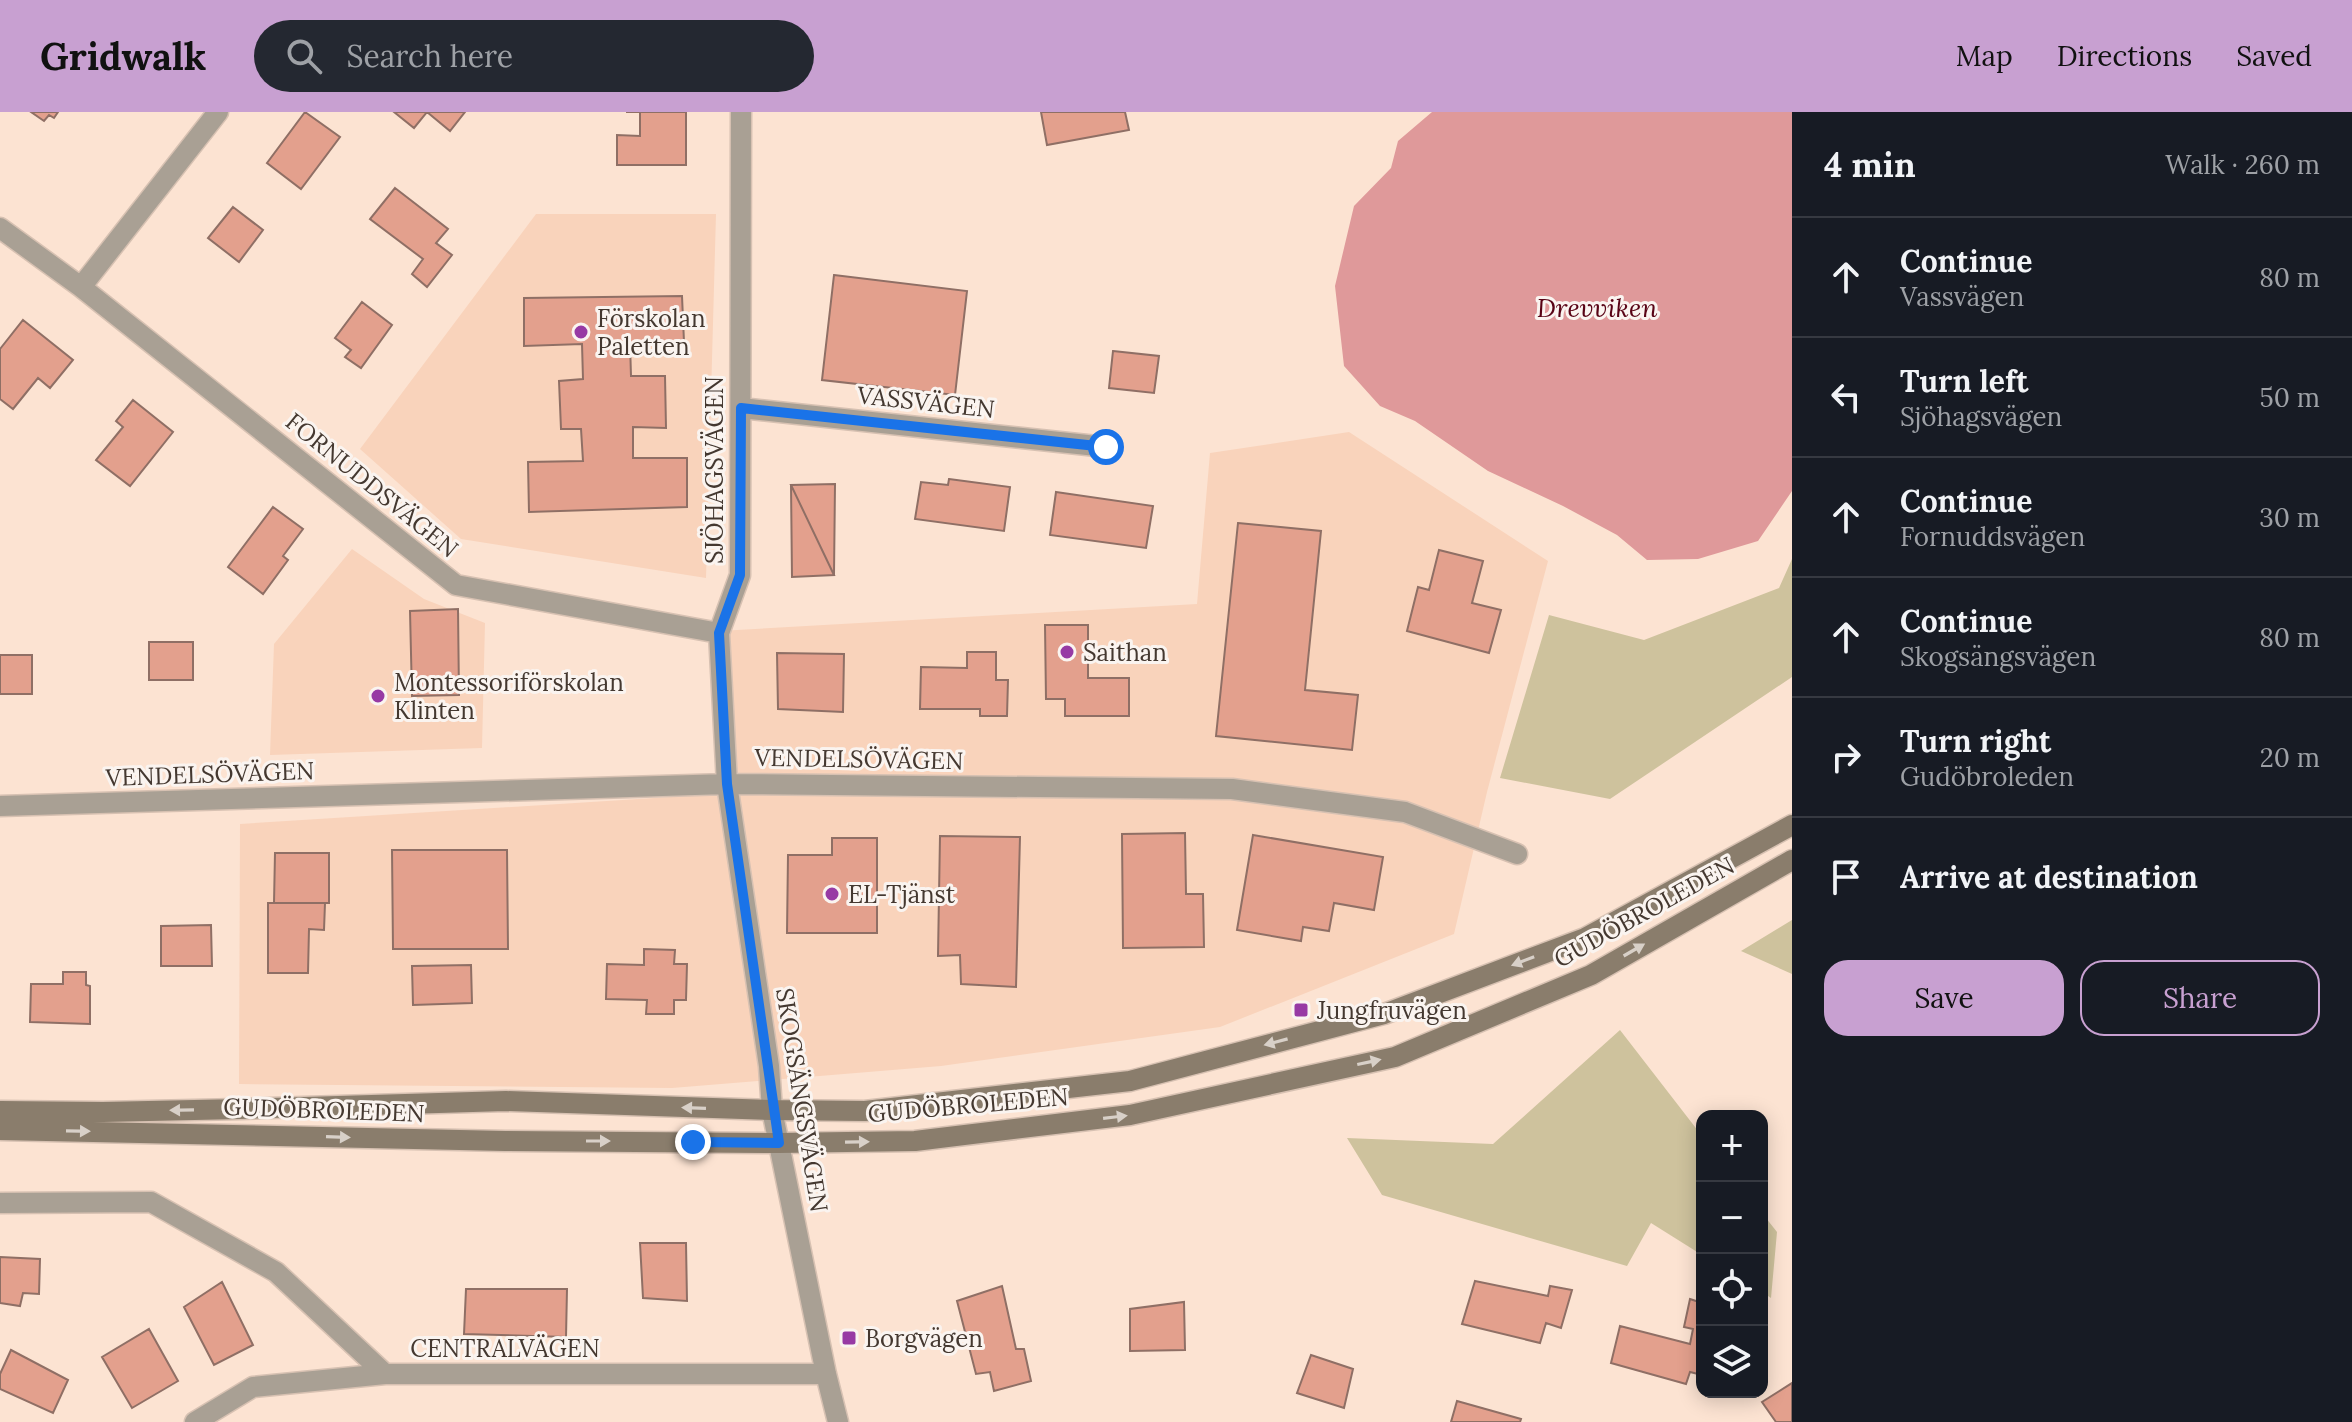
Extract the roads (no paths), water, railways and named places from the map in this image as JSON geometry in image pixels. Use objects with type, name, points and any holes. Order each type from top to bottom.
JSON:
[{"type":"main road","name":"GUDÖBROLEDEN","points":[[0,1111],[225,1110],[506,1101],[865,1111],[1130,1081],[1384,1014],[1585,938],[1792,825]]},
{"type":"main road","name":"GUDÖBROLEDEN","points":[[0,1130],[505,1141],[779,1143],[915,1141],[1130,1115],[1395,1057],[1591,975],[1792,860]]},
{"type":"street","points":[[81,287],[218,112]]},
{"type":"street","name":"SJÖHAGSVÄGEN","points":[[719,633],[740,575],[741,112]]},
{"type":"street","name":"FORNUDDSVÄGEN","points":[[0,228],[81,287],[456,585],[719,633]]},
{"type":"street","name":"VASSVÄGEN","points":[[741,408],[1106,447]]},
{"type":"street","points":[[719,633],[727,784]]},
{"type":"street","name":"VENDELSÖVÄGEN","points":[[0,806],[727,784],[1232,789],[1405,812],[1517,854]]},
{"type":"street","name":"SKOGSÄNGSVÄGEN","points":[[727,784],[769,1066],[772,1110],[838,1422]]},
{"type":"street","points":[[0,1203],[151,1202],[276,1272],[385,1374]]},
{"type":"street","name":"CENTRALVÄGEN","points":[[195,1422],[253,1387],[385,1374],[826,1374]]},
{"type":"water","name":"Drevviken","points":[[1432,112],[1792,112],[1792,491],[1758,541],[1698,559],[1647,560],[1617,535],[1488,471],[1415,421],[1380,406],[1344,366],[1335,286],[1354,206],[1391,168],[1398,141]]},
{"type":"place","name":"Förskolan Paletten","points":[[581,332]]},
{"type":"place","name":"Saithan","points":[[1067,652]]},
{"type":"place","name":"Montessoriförskolan Klinten","points":[[378,696]]},
{"type":"place","name":"EL-Tjänst","points":[[832,894]]},
{"type":"place","name":"Jungfruvägen","points":[[1301,1010]]},
{"type":"place","name":"Borgvägen","points":[[849,1338]]}]
